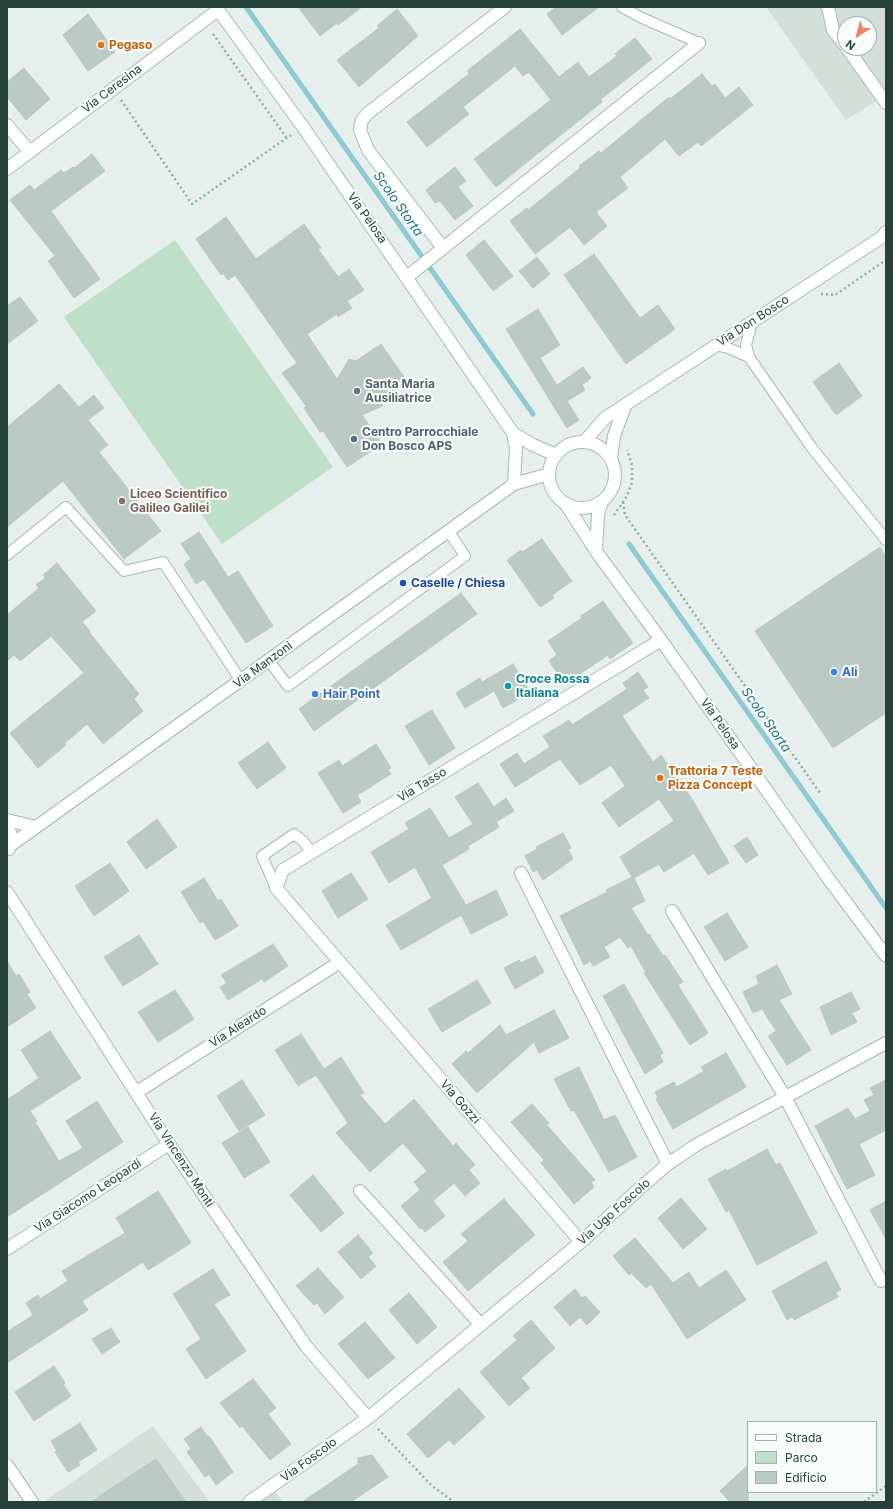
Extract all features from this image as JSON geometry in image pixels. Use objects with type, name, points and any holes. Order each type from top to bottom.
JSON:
[{"type":"street","points":[[443,248],[368,150],[360,130],[362,120],[368,113],[505,7]]},
{"type":"street","points":[[828,7],[833,30],[837,35]]},
{"type":"street","name":"Via Ceresina","points":[[7,170],[29,151],[217,9]]},
{"type":"street","name":"Via Pelosa","points":[[217,9],[303,127],[513,433]]},
{"type":"street","points":[[407,277],[699,43]]},
{"type":"street","points":[[853,56],[886,103]]},
{"type":"street","points":[[7,125],[29,151]]},
{"type":"street","name":"Via Don Bosco","points":[[584,442],[606,418],[885,235]]},
{"type":"street","points":[[611,459],[614,436],[625,406]]},
{"type":"street","points":[[513,433],[533,445],[556,455]]},
{"type":"street","points":[[513,433],[516,448],[514,484],[549,474]]},
{"type":"street","points":[[596,550],[598,514],[602,501],[613,486],[614,468],[611,459],[604,450],[595,444],[584,442],[568,445],[556,455],[551,464],[549,474],[551,485],[556,495],[565,503],[584,508],[593,506],[602,501]]},
{"type":"street","name":"Via Manzoni","points":[[9,849],[36,828],[450,532],[514,484]]},
{"type":"street","name":"Via Pelosa","points":[[565,503],[596,550],[661,640],[823,872],[886,956]]},
{"type":"street","name":"Via Tasso","points":[[276,888],[283,870],[661,640]]},
{"type":"street","points":[[7,820],[36,828]]},
{"type":"street","points":[[7,824],[11,831],[9,849]]},
{"type":"street","points":[[521,873],[668,1164]]},
{"type":"street","points":[[276,888],[340,962]]},
{"type":"street","name":"Via Vincenzo Monti","points":[[7,892],[137,1092],[169,1144],[306,1346],[368,1418]]},
{"type":"street","points":[[672,911],[785,1097],[880,1281]]},
{"type":"street","name":"Via Aleardo","points":[[137,1092],[340,962]]},
{"type":"street","name":"Via Gozzi","points":[[340,962],[581,1242]]},
{"type":"street","name":"Via Ugo Foscolo","points":[[368,1418],[581,1242],[668,1164],[696,1145],[886,1043]]},
{"type":"street","name":"Via Giacomo Leopardi","points":[[7,1249],[169,1144]]},
{"type":"street","points":[[360,1191],[481,1325]]},
{"type":"street","name":"Via Foscolo","points":[[249,1502],[368,1418]]},
{"type":"street","points":[[7,1465],[32,1502]]},
{"type":"lane","points":[[622,7],[640,17],[699,43]]},
{"type":"lane","points":[[752,322],[747,335],[746,345],[748,357],[812,448],[886,540]]},
{"type":"lane","points":[[715,346],[728,348],[748,357]]},
{"type":"lane","points":[[7,555],[66,507],[124,571],[163,562],[241,681]]},
{"type":"lane","points":[[269,661],[288,686],[465,556],[450,532]]},
{"type":"lane","points":[[276,888],[262,856],[294,834],[303,841],[311,852]]},
{"type":"path","points":[[213,34],[286,137]]},
{"type":"path","points":[[113,88],[192,204],[286,137],[303,127]]},
{"type":"path","points":[[820,294],[835,295],[886,260]]},
{"type":"path","points":[[612,516],[627,496],[632,482],[632,465],[626,445]]},
{"type":"path","points":[[623,502],[626,515],[820,793]]},
{"type":"path","points":[[368,1418],[431,1485],[454,1502]]},
{"type":"path","points":[[877,1493],[886,1486]]},
{"type":"path","points":[[864,1502],[876,1493]]},
{"type":"shaded area","points":[[766,7],[886,7],[886,95],[846,120]]},
{"type":"shaded area","points":[[153,1426],[210,1502],[47,1502],[46,1500]]},
{"type":"shaded area","points":[[271,1487],[283,1502],[249,1502]]},
{"type":"green space","points":[[175,240],[333,467],[222,544],[64,317]]},
{"type":"building","points":[[298,7],[362,7],[320,36]]},
{"type":"building","points":[[556,7],[599,7],[562,35],[547,14]]},
{"type":"building","points":[[397,9],[418,36],[359,87],[337,60],[379,28],[377,26]]},
{"type":"building","points":[[88,14],[115,52],[88,71],[63,35]]},
{"type":"building","points":[[520,29],[559,77],[578,62],[589,77],[617,56],[615,54],[635,38],[652,59],[601,99],[602,102],[496,187],[474,159],[551,100],[529,72],[523,76],[515,66],[463,107],[469,114],[427,147],[407,122],[469,74],[467,71]]},
{"type":"building","points":[[24,68],[50,99],[26,120],[7,97],[7,82]]},
{"type":"building","points":[[702,74],[712,86],[715,84],[725,98],[739,87],[753,105],[701,146],[698,142],[679,156],[665,139],[620,177],[628,188],[596,212],[607,226],[584,245],[570,227],[535,254],[510,221],[527,208],[528,210],[580,168],[579,166],[599,151],[601,153],[669,97],[670,99]]},
{"type":"building","points":[[92,154],[105,171],[51,211],[100,279],[74,298],[48,261],[55,256],[10,200],[30,185],[34,190],[61,170],[64,173],[73,167],[74,168]]},
{"type":"building","points":[[455,167],[466,181],[458,187],[473,206],[455,220],[440,201],[435,203],[426,190]]},
{"type":"building","points":[[226,217],[256,259],[304,224],[321,248],[318,249],[338,277],[349,269],[364,290],[347,301],[352,308],[338,317],[337,314],[307,334],[337,379],[349,359],[356,361],[381,344],[407,381],[384,398],[382,406],[362,415],[382,444],[347,467],[323,431],[320,432],[304,408],[306,406],[282,373],[297,363],[235,275],[228,280],[223,273],[221,275],[196,239]]},
{"type":"building","points":[[484,240],[513,276],[493,291],[466,255]]},
{"type":"building","points":[[594,254],[640,318],[658,305],[675,329],[626,364],[564,275]]},
{"type":"building","points":[[537,257],[550,274],[533,288],[519,271]]},
{"type":"building","points":[[20,297],[38,321],[7,344],[7,306]]},
{"type":"building","points":[[538,309],[560,345],[540,358],[557,385],[583,367],[591,378],[582,385],[585,390],[567,401],[579,420],[567,428],[506,329]]},
{"type":"building","points":[[839,363],[862,396],[836,415],[813,382]]},
{"type":"building","points":[[59,384],[79,407],[94,395],[104,408],[88,420],[108,445],[99,452],[161,531],[124,559],[63,481],[7,527],[7,427]]},
{"type":"building","points":[[199,532],[228,577],[238,571],[273,626],[246,643],[204,579],[196,584],[184,564],[191,559],[181,544]]},
{"type":"building","points":[[542,539],[572,581],[552,595],[554,598],[540,607],[507,560],[521,550],[522,552]]},
{"type":"building","name":"Ali","points":[[880,547],[886,557],[886,713],[833,748],[755,631]]},
{"type":"building","points":[[57,563],[96,611],[82,622],[139,694],[134,699],[143,711],[103,744],[87,724],[65,743],[66,745],[38,768],[10,733],[84,673],[51,636],[20,661],[14,655],[7,661],[7,615],[39,588],[36,585],[45,578],[43,575]]},
{"type":"building","points":[[461,593],[477,614],[314,731],[299,709]]},
{"type":"building","points":[[603,601],[633,643],[610,659],[608,655],[565,684],[549,661],[557,655],[548,641],[582,618],[581,616]]},
{"type":"building","name":"Croce Rossa Italiana","points":[[513,664],[530,692],[503,708],[494,691],[465,708],[456,693],[480,678],[482,682]]},
{"type":"building","points":[[638,672],[648,687],[643,690],[649,698],[622,716],[653,762],[661,755],[692,799],[729,863],[708,875],[694,853],[664,872],[659,864],[634,878],[645,901],[631,908],[648,935],[649,934],[663,956],[665,955],[683,982],[678,985],[708,1033],[690,1045],[644,973],[646,973],[631,946],[628,948],[620,937],[604,947],[610,957],[593,966],[591,961],[584,965],[560,916],[607,892],[606,890],[632,877],[620,857],[674,821],[659,799],[619,827],[602,803],[625,786],[611,765],[580,785],[560,759],[515,787],[500,764],[517,753],[524,764],[550,747],[543,736],[569,720],[572,725],[627,689],[623,683]]},
{"type":"building","points":[[432,710],[455,748],[429,765],[405,726]]},
{"type":"building","points":[[268,742],[286,768],[257,789],[238,763]]},
{"type":"building","points":[[376,744],[391,768],[388,769],[391,774],[357,795],[361,802],[343,813],[318,773],[339,760],[342,766]]},
{"type":"building","points":[[478,783],[494,807],[506,798],[514,811],[496,822],[499,827],[468,846],[469,849],[442,865],[466,905],[496,890],[508,915],[471,934],[461,915],[401,950],[386,925],[432,898],[415,867],[389,883],[371,852],[409,829],[405,823],[430,808],[449,838],[473,824],[455,797]]},
{"type":"building","points":[[157,819],[177,847],[146,869],[127,842]]},
{"type":"building","points":[[563,833],[571,848],[568,849],[573,859],[543,880],[537,870],[533,872],[525,856],[537,849],[536,847]]},
{"type":"building","points":[[747,837],[758,855],[746,863],[734,846]]},
{"type":"building","points":[[110,863],[129,891],[94,916],[75,886]]},
{"type":"building","points":[[351,873],[368,899],[338,918],[322,891]]},
{"type":"building","points":[[204,878],[218,901],[221,899],[238,926],[215,940],[203,921],[200,923],[181,892]]},
{"type":"building","points":[[727,913],[748,947],[725,961],[704,927]]},
{"type":"building","points":[[139,935],[158,964],[123,986],[104,957]]},
{"type":"building","points":[[273,944],[288,966],[264,982],[262,979],[228,1000],[220,987],[227,983],[221,975]]},
{"type":"building","points":[[535,956],[544,972],[515,989],[504,968],[519,960],[521,963]]},
{"type":"building","points":[[7,961],[16,976],[19,974],[30,992],[27,994],[36,1008],[7,1027]]},
{"type":"building","points":[[777,965],[792,994],[779,1000],[811,1050],[787,1065],[768,1036],[776,1031],[762,1009],[753,1013],[743,992],[759,984],[756,976]]},
{"type":"building","points":[[477,980],[491,1003],[442,1032],[428,1009]]},
{"type":"building","points":[[624,984],[663,1053],[660,1055],[663,1062],[645,1074],[603,996]]},
{"type":"building","points":[[175,990],[194,1019],[158,1042],[138,1012]]},
{"type":"building","points":[[851,992],[860,1009],[852,1013],[857,1022],[831,1035],[820,1007]]},
{"type":"building","points":[[554,1010],[569,1038],[539,1053],[534,1042],[477,1093],[452,1064],[466,1051],[468,1053],[500,1025],[506,1035]]},
{"type":"building","points":[[50,1031],[81,1078],[30,1111],[59,1161],[83,1148],[66,1121],[97,1101],[123,1142],[7,1217],[7,1100],[39,1078],[21,1050]]},
{"type":"building","points":[[301,1034],[324,1069],[341,1057],[364,1093],[360,1095],[385,1124],[414,1099],[453,1146],[456,1143],[475,1165],[469,1170],[480,1183],[465,1196],[454,1183],[433,1201],[445,1216],[425,1232],[421,1227],[420,1229],[401,1206],[420,1190],[414,1182],[427,1171],[403,1143],[370,1172],[336,1133],[348,1123],[316,1075],[298,1086],[275,1050]]},
{"type":"building","points":[[726,1053],[746,1087],[673,1129],[656,1099],[658,1098],[655,1092],[674,1082],[677,1087],[704,1071],[701,1067]]},
{"type":"building","points":[[579,1067],[604,1120],[615,1115],[637,1157],[609,1172],[574,1110],[571,1111],[554,1079]]},
{"type":"building","points":[[242,1080],[265,1115],[239,1131],[217,1096]]},
{"type":"building","points":[[886,1080],[886,1130],[859,1144],[875,1175],[847,1189],[815,1126],[848,1108],[855,1119],[870,1111],[864,1100],[874,1095],[870,1088]]},
{"type":"building","points":[[532,1104],[549,1123],[546,1124],[595,1180],[591,1182],[594,1187],[574,1204],[541,1163],[544,1160],[511,1122]]},
{"type":"building","points":[[248,1127],[270,1162],[244,1178],[222,1143]]},
{"type":"building","points":[[767,1149],[776,1165],[780,1163],[817,1233],[757,1265],[729,1210],[726,1212],[708,1179],[726,1169],[727,1171]]},
{"type":"building","points":[[313,1175],[344,1213],[321,1232],[290,1195]]},
{"type":"building","points":[[158,1191],[191,1243],[148,1270],[143,1262],[82,1301],[88,1310],[7,1363],[7,1332],[33,1315],[26,1303],[38,1295],[40,1299],[68,1281],[62,1271],[125,1233],[116,1218]]},
{"type":"building","points":[[681,1198],[707,1229],[683,1249],[658,1218]]},
{"type":"building","points":[[504,1199],[535,1235],[468,1291],[443,1262],[468,1241],[461,1234]]},
{"type":"building","points":[[886,1201],[886,1239],[870,1210]]},
{"type":"building","points":[[358,1235],[373,1253],[368,1257],[376,1266],[361,1279],[338,1252]]},
{"type":"building","points":[[635,1238],[673,1283],[689,1272],[699,1288],[726,1270],[746,1300],[687,1339],[651,1284],[646,1288],[631,1273],[629,1275],[613,1256]]},
{"type":"building","points":[[826,1261],[841,1290],[836,1292],[838,1297],[794,1320],[792,1317],[787,1320],[772,1291]]},
{"type":"building","points":[[318,1268],[344,1297],[325,1314],[317,1303],[314,1305],[296,1286]]},
{"type":"building","points":[[213,1269],[230,1295],[214,1304],[246,1351],[206,1379],[186,1349],[201,1339],[173,1294]]},
{"type":"building","points":[[575,1289],[582,1298],[585,1296],[600,1312],[587,1325],[580,1317],[570,1326],[554,1307]]},
{"type":"building","points":[[409,1293],[437,1327],[417,1344],[389,1310]]},
{"type":"building","points":[[531,1320],[555,1348],[521,1378],[530,1388],[509,1406],[480,1372],[517,1340],[513,1336]]},
{"type":"building","points":[[365,1322],[395,1358],[368,1379],[338,1344]]},
{"type":"building","points":[[111,1328],[120,1342],[102,1354],[92,1339]]},
{"type":"building","points":[[54,1366],[71,1396],[34,1421],[15,1392]]},
{"type":"building","points":[[253,1379],[276,1408],[268,1414],[291,1444],[270,1460],[242,1426],[240,1428],[220,1403]]},
{"type":"building","points":[[459,1388],[485,1417],[454,1445],[449,1440],[428,1458],[407,1434]]},
{"type":"building","points":[[80,1423],[97,1450],[78,1462],[80,1465],[68,1472],[55,1452],[57,1451],[51,1441]]},
{"type":"building","points":[[201,1427],[208,1437],[209,1436],[233,1472],[216,1485],[209,1474],[205,1477],[187,1452],[191,1449],[184,1439]]},
{"type":"building","points":[[372,1455],[388,1477],[351,1502],[302,1502],[358,1464],[358,1458]]},
{"type":"building","points":[[156,1459],[186,1502],[91,1502],[116,1485]]},
{"type":"building","points":[[747,1466],[748,1502],[730,1502],[720,1491]]},
{"type":"waterway","name":"Scolo Storta","points":[[246,7],[533,414]]},
{"type":"waterway","name":"Scolo Storta","points":[[629,544],[886,908]]},
{"type":"place","name":"Pegaso","points":[[101,45]]},
{"type":"place","name":"Santa Maria Ausiliatrice","points":[[357,391]]},
{"type":"place","name":"Centro Parrocchiale Don Bosco APS","points":[[354,439]]},
{"type":"place","name":"Liceo Scientifico Galileo Galilei","points":[[122,501]]},
{"type":"place","name":"Caselle / Chiesa","points":[[403,583]]},
{"type":"place","name":"Ali","points":[[834,672]]},
{"type":"place","name":"Croce Rossa Italiana","points":[[508,686]]},
{"type":"place","name":"Hair Point","points":[[315,694]]},
{"type":"place","name":"Trattoria 7 Teste Pizza Concept","points":[[660,778]]}]
